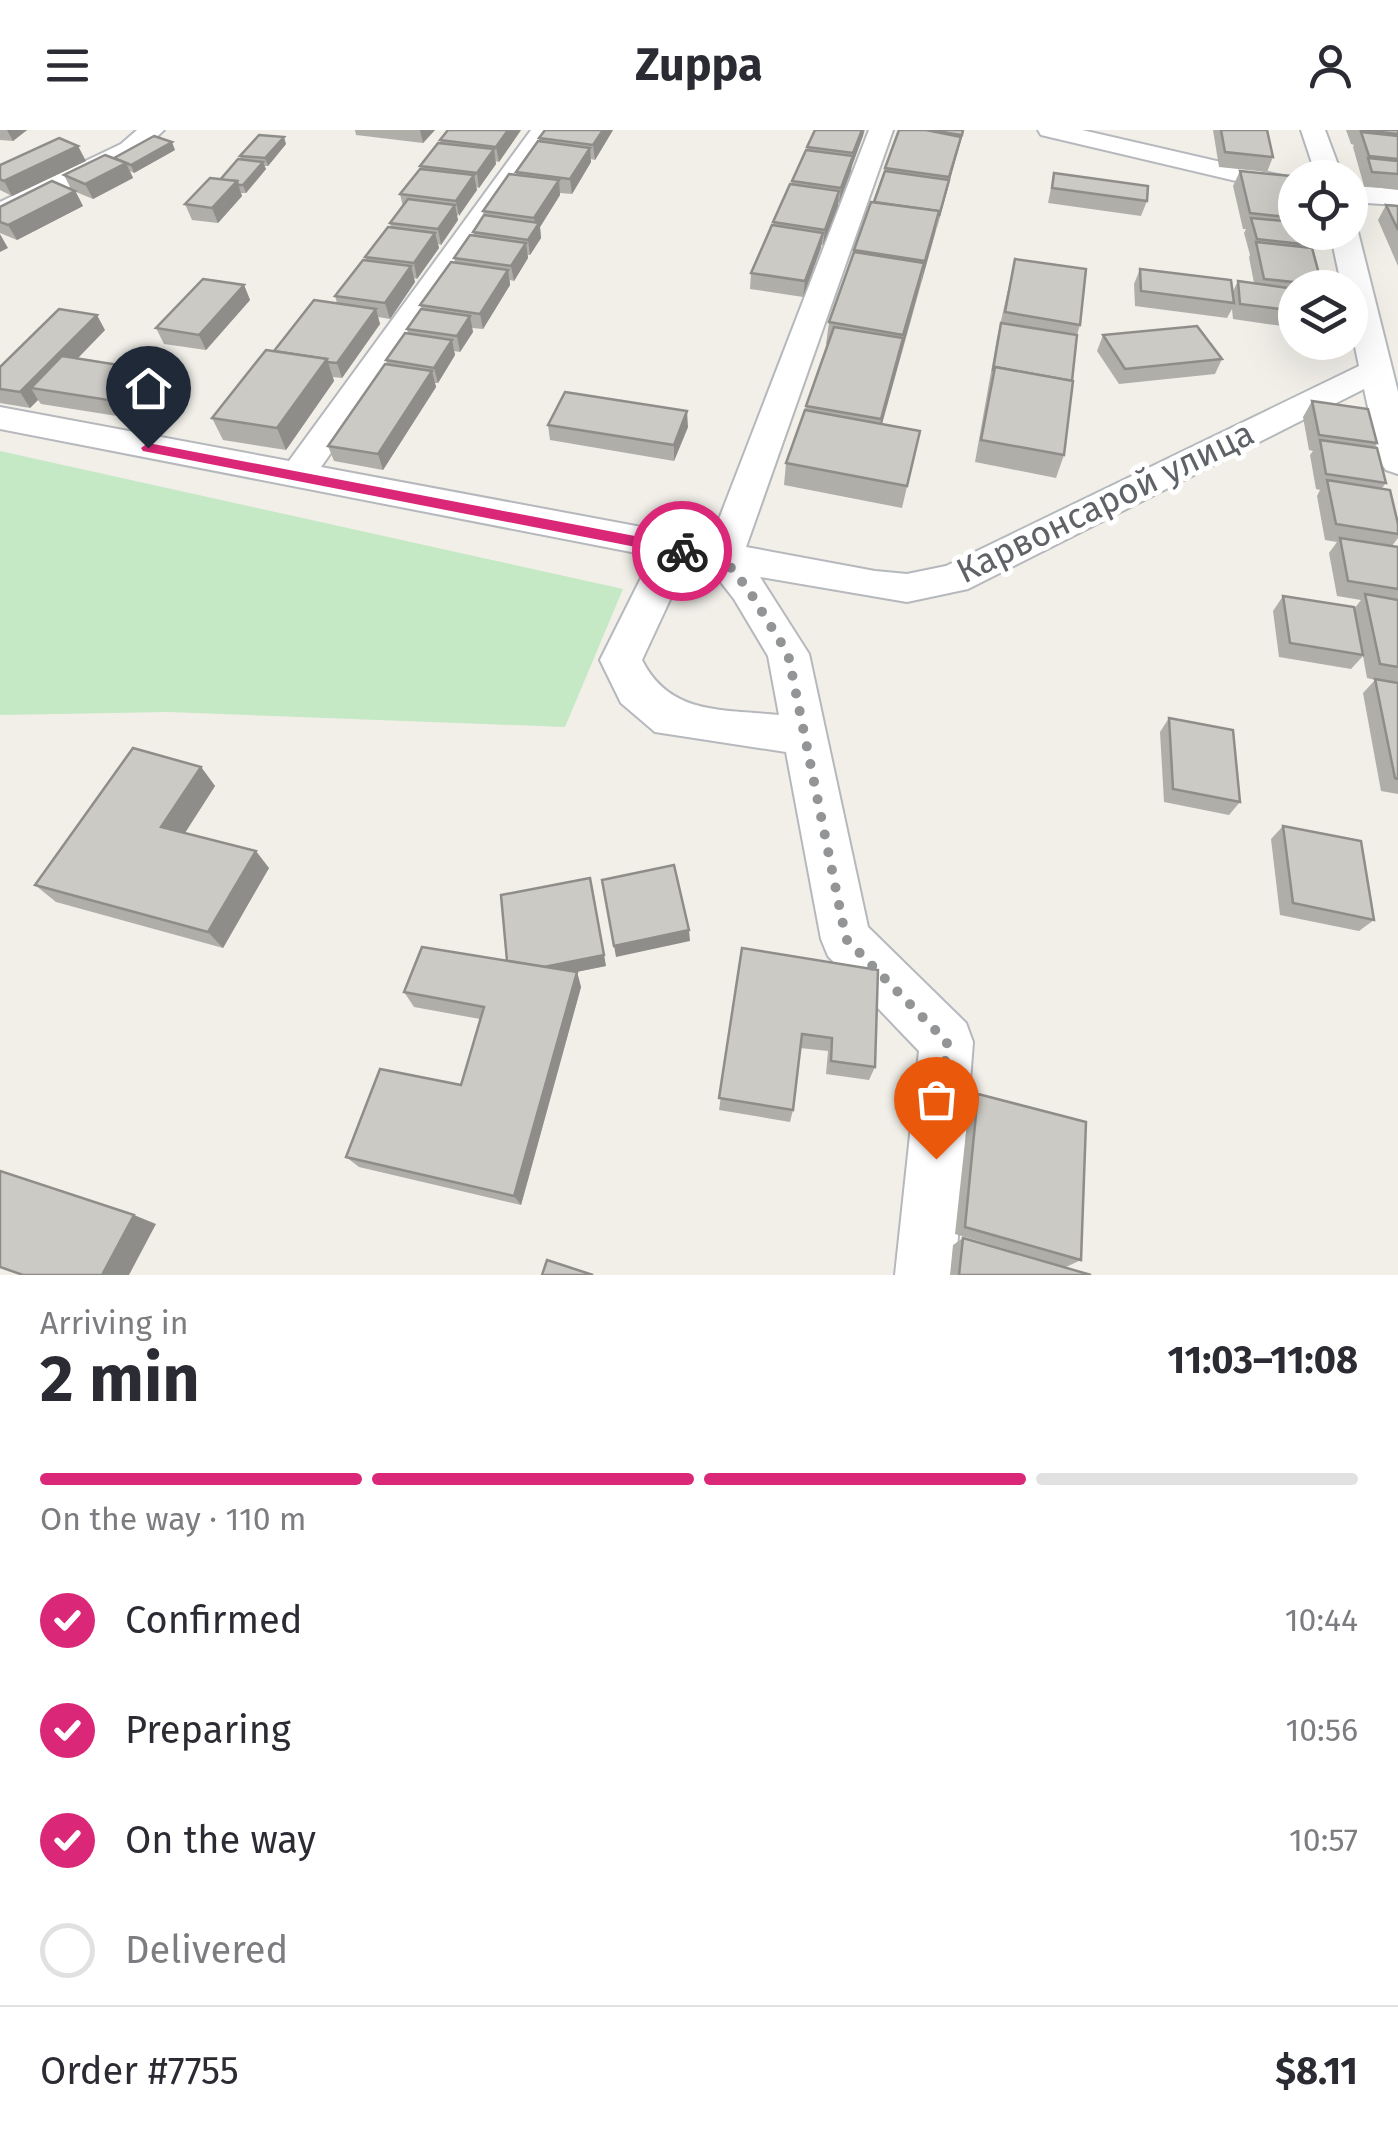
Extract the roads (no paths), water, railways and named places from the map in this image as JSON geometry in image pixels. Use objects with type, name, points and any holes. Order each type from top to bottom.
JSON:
[{"type":"street","points":[[0,212],[130,149],[152,130]]},
{"type":"street","points":[[296,477],[544,130]]},
{"type":"street","points":[[881,130],[723,558],[748,589],[788,654],[846,939],[947,1042],[925,1275]]},
{"type":"street","points":[[1050,130],[1278,183]]},
{"type":"street","points":[[1313,130],[1324,160]]},
{"type":"street","points":[[1368,195],[1398,197]]},
{"type":"street","points":[[1348,250],[1398,462]]},
{"type":"street","name":"Карвонсарой улица","points":[[0,418],[674,549],[907,588],[954,578],[1374,372]]},
{"type":"street","points":[[674,549],[621,660],[636,690],[670,720],[805,736]]}]
